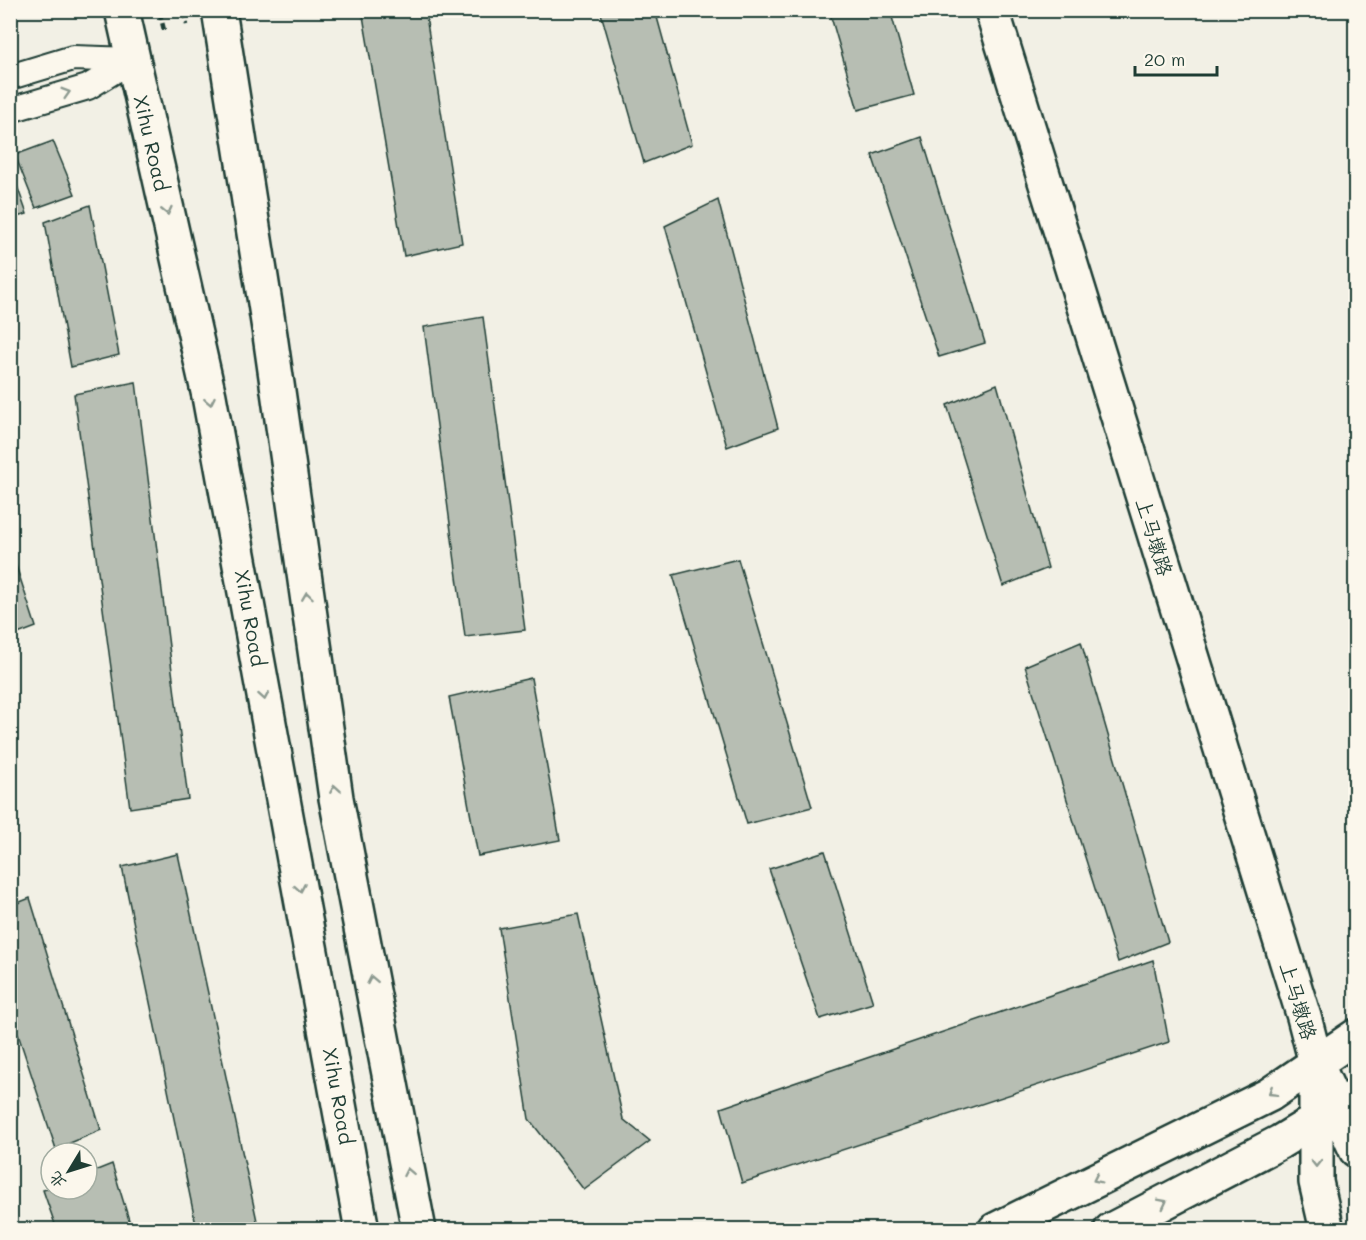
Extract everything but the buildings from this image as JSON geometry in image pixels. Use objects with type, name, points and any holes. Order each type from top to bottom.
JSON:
[{"type":"main road","name":"Xihu Road","points":[[122,10],[209,396],[362,1230]]},
{"type":"main road","points":[[219,10],[270,334],[336,798],[419,1230]]},
{"type":"main road","name":"上马墩路","points":[[992,10],[1316,1062],[1356,1150]]},
{"type":"main road","points":[[995,1230],[1269,1095],[1356,1036]]},
{"type":"main road","points":[[1111,1230],[1280,1142],[1336,1108]]},
{"type":"main road","name":"上马墩路","points":[[1327,1230],[1316,1182],[1336,1108]]},
{"type":"street","points":[[10,77],[73,58],[132,60]]},
{"type":"street","points":[[10,110],[88,87],[132,60]]},
{"type":"railway","points":[[159,10],[164,30]]},
{"type":"railway","points":[[183,10],[187,25]]}]
